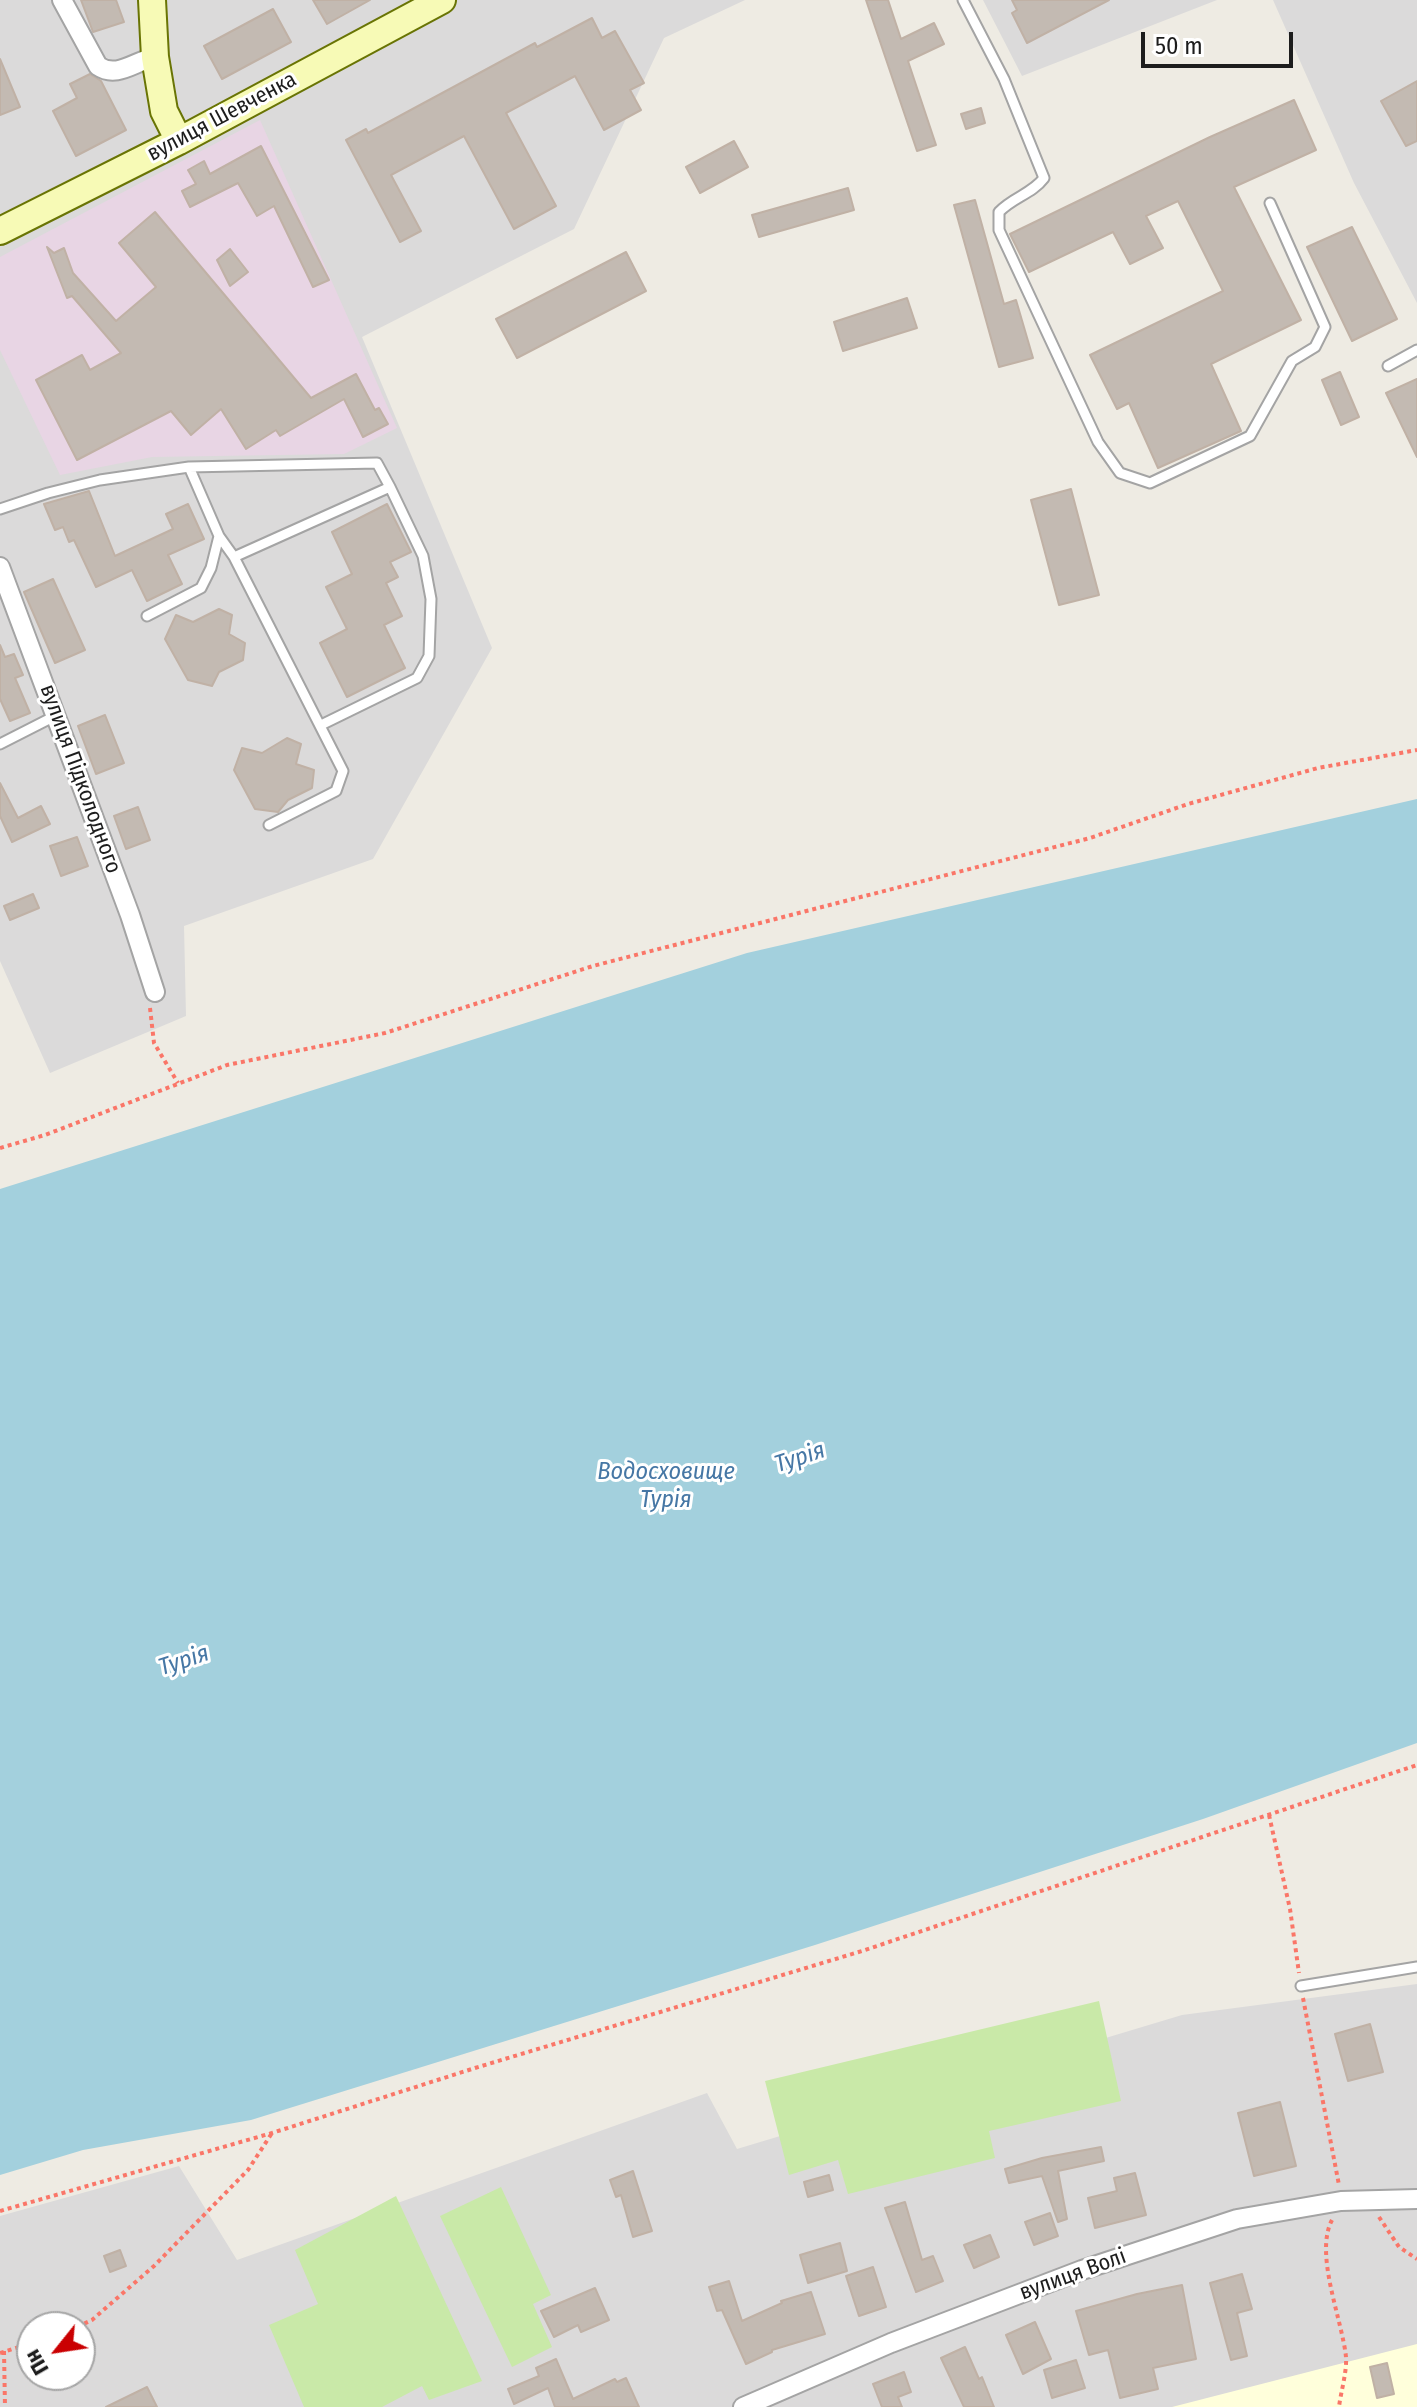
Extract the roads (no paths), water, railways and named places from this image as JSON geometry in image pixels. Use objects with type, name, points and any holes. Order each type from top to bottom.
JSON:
[{"type":"street","points":[[62,0],[98,66],[106,72],[116,72],[155,57]]},
{"type":"street","points":[[152,0],[155,57],[164,111],[179,141]]},
{"type":"street","name":"вулиця Шевченка","points":[[0,231],[179,141],[442,0]]},
{"type":"street","name":"вулиця Підколодного","points":[[0,567],[130,915],[155,992]]},
{"type":"street","name":"вулиця Волі","points":[[743,2407],[891,2343],[1082,2270],[1237,2219],[1341,2201],[1417,2199]]},
{"type":"lane","points":[[963,0],[1004,79],[1044,178],[1035,190],[1010,201],[999,212],[999,230],[1098,442],[1120,473],[1150,483],[1250,436],[1292,361],[1315,347],[1325,327],[1270,203]]},
{"type":"lane","points":[[1388,366],[1417,350]]},
{"type":"lane","points":[[0,509],[100,480],[189,467],[377,463],[423,556],[431,599],[429,656],[417,678],[321,725]]},
{"type":"lane","points":[[189,467],[219,536],[234,557],[343,771],[336,791],[269,825]]},
{"type":"lane","points":[[234,557],[390,487]]},
{"type":"lane","points":[[147,616],[201,588],[211,568],[219,536]]},
{"type":"lane","points":[[0,744],[57,715]]},
{"type":"lane","points":[[1301,1986],[1417,1967]]},
{"type":"water","name":"Водосховище Турія","points":[[1417,799],[1417,1743],[1203,1819],[815,1945],[251,2120],[83,2150],[0,2175],[0,1189],[747,953]]},
{"type":"water label","name":"Турія","points":[[800,1458]]},
{"type":"water label","name":"Турія","points":[[184,1661]]}]
